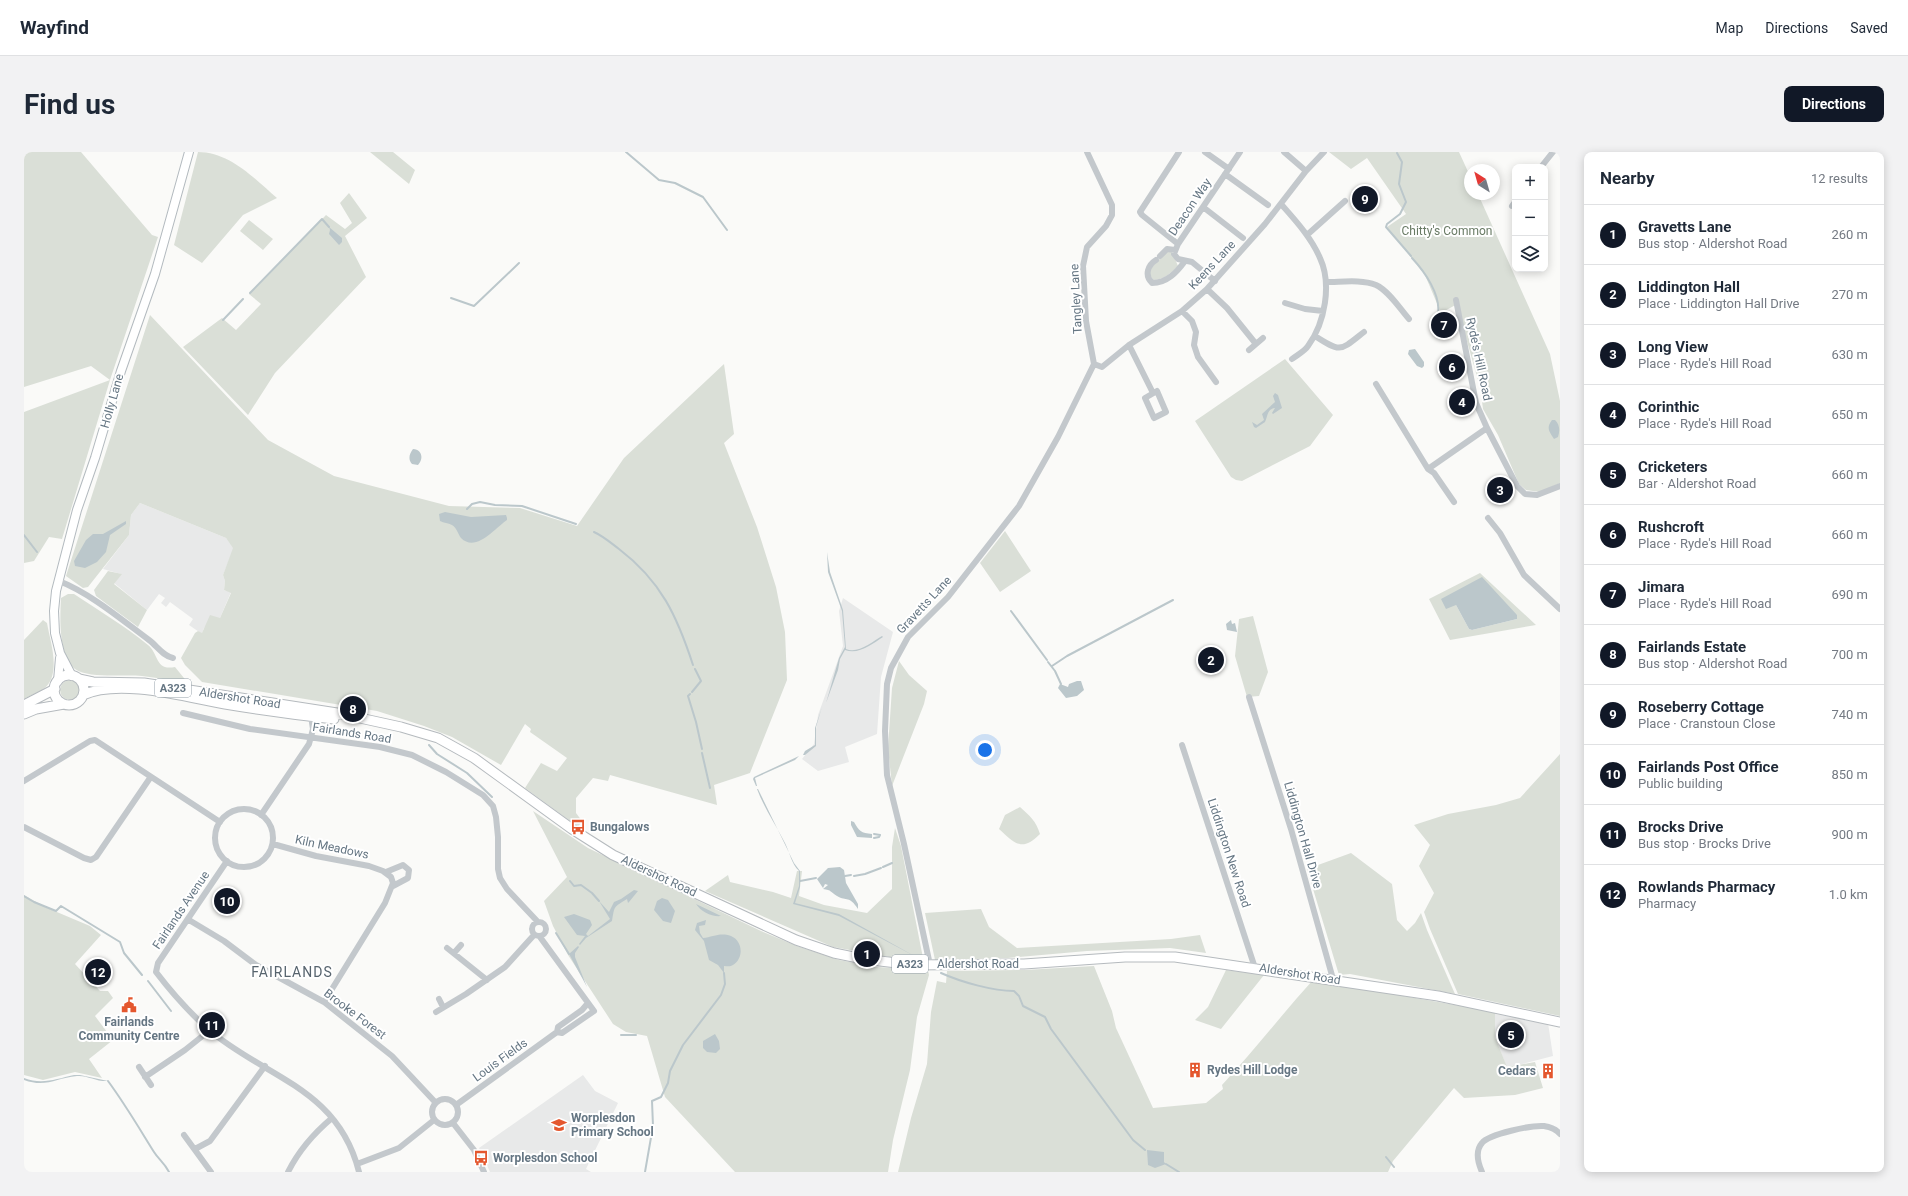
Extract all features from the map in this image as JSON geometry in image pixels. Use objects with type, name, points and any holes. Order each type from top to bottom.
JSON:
[{"type":"main road","points":[[24,705],[57,685],[64,676],[75,677],[84,686],[81,700],[74,704],[42,707],[24,714]]},
{"type":"main road","name":"Aldershot Road","points":[[75,677],[93,682],[144,683],[357,717],[416,731],[450,744],[505,780],[572,829],[613,855],[796,940],[834,953],[896,964],[1024,964],[1159,956],[1333,979],[1459,1000],[1560,1022]]},
{"type":"main road","points":[[57,685],[58,700],[64,704]]},
{"type":"main road","name":"Aldershot Road","points":[[83,695],[101,690],[138,690],[311,716],[377,722]]},
{"type":"main road","points":[[298,708],[311,716]]},
{"type":"street","name":"Holly Lane","points":[[57,685],[60,653],[54,623],[55,599],[59,582],[77,510],[155,274],[189,152]]},
{"type":"street","name":"Tangley Lane","points":[[1087,152],[1112,205],[1112,215],[1106,226],[1087,248],[1083,266],[1086,321],[1094,364]]},
{"type":"street","points":[[1178,244],[1140,212],[1179,152]]},
{"type":"street","points":[[1205,152],[1268,205]]},
{"type":"street","name":"Deacon Way","points":[[1215,281],[1192,262],[1178,259],[1174,254],[1178,244],[1240,152]]},
{"type":"street","points":[[1284,152],[1306,171]]},
{"type":"street","name":"Keens Lane","points":[[1094,364],[1102,367],[1129,345],[1182,311],[1207,290],[1281,204],[1306,171],[1324,152]]},
{"type":"street","points":[[1543,164],[1553,152]]},
{"type":"street","points":[[1307,235],[1345,201]]},
{"type":"street","points":[[1281,204],[1307,235],[1321,259],[1326,282],[1323,310],[1315,336],[1307,347],[1292,359]]},
{"type":"street","points":[[1203,207],[1243,238]]},
{"type":"street","points":[[1175,250],[1167,249],[1152,263],[1147,274],[1148,279],[1152,283],[1157,283],[1168,278],[1185,261]]},
{"type":"street","points":[[1326,282],[1360,281],[1376,285],[1384,291],[1409,319]]},
{"type":"street","points":[[1207,290],[1227,308],[1256,344]]},
{"type":"street","name":"Ryde's Hill Road","points":[[1456,300],[1476,403],[1487,428],[1517,486],[1525,494],[1537,495],[1560,486]]},
{"type":"street","points":[[1285,303],[1305,309],[1323,310]]},
{"type":"street","points":[[1182,311],[1192,321],[1196,332],[1194,345],[1198,357],[1216,382]]},
{"type":"street","points":[[1315,336],[1333,348],[1344,348],[1364,332]]},
{"type":"street","points":[[1249,350],[1263,338]]},
{"type":"street","points":[[1129,345],[1153,393]]},
{"type":"street","name":"Gravetts Lane","points":[[930,964],[904,844],[887,775],[885,731],[887,684],[891,668],[908,637],[948,596],[1019,506],[1058,437],[1094,364]]},
{"type":"street","points":[[1376,384],[1428,469],[1434,473],[1454,502]]},
{"type":"street","points":[[1428,469],[1487,428]]},
{"type":"street","points":[[1488,518],[1500,533],[1524,575],[1560,609]]},
{"type":"street","points":[[59,582],[70,585],[86,595],[155,645],[168,657],[173,658]]},
{"type":"street","name":"Holly Lane","points":[[60,653],[75,677]]},
{"type":"street","name":"Liddington Hall Drive","points":[[1249,697],[1291,829],[1333,979]]},
{"type":"street","name":"Fairlands Road","points":[[184,713],[250,729],[366,745],[412,755],[446,772],[483,795],[493,806],[496,817],[498,868],[500,878],[507,889],[538,922],[544,924],[546,928],[544,935],[537,936]]},
{"type":"street","points":[[261,814],[309,744],[313,729],[311,716]]},
{"type":"street","points":[[24,780],[90,740],[95,740],[150,778],[220,822]]},
{"type":"street","name":"Liddington New Road","points":[[1182,745],[1255,968]]},
{"type":"street","points":[[24,827],[91,860],[96,857],[150,778]]},
{"type":"street","points":[[239,809],[254,811],[261,814],[271,827],[273,844],[266,857],[255,865],[245,867],[235,866],[227,862],[220,855],[216,843],[216,830],[220,822],[231,812],[239,809]]},
{"type":"street","name":"Kiln Meadows","points":[[273,844],[316,856],[375,867],[386,872],[393,883]]},
{"type":"street","name":"Fairlands Avenue","points":[[210,1030],[176,998],[156,972],[158,963],[189,920],[227,862]]},
{"type":"street","points":[[324,1002],[357,950],[393,883],[408,878],[409,870],[403,865],[386,872]]},
{"type":"street","name":"Brooke Forest","points":[[189,920],[224,941],[256,965],[324,1002],[392,1056],[436,1102]]},
{"type":"street","points":[[538,922],[532,926],[532,931],[588,1003]]},
{"type":"street","points":[[436,1012],[505,967],[537,936]]},
{"type":"street","points":[[454,953],[461,945]]},
{"type":"street","points":[[447,948],[487,980]]},
{"type":"street","points":[[439,999],[443,1007]]},
{"type":"street","name":"Louis Fields","points":[[456,1105],[557,1032],[558,1027],[582,1010],[588,1003],[594,1011],[562,1033],[557,1032]]},
{"type":"street","points":[[145,1076],[185,1050],[210,1030],[304,1091],[323,1108],[332,1118],[345,1138],[357,1164],[358,1172]]},
{"type":"street","points":[[195,1150],[210,1141],[265,1066]]},
{"type":"street","points":[[138,1067],[151,1084]]},
{"type":"street","points":[[447,1099],[456,1105],[458,1112],[453,1123],[449,1125],[441,1125],[434,1120],[432,1113],[436,1102],[447,1099]]},
{"type":"street","points":[[288,1172],[301,1149],[312,1136],[332,1118]]},
{"type":"street","points":[[357,1164],[399,1148],[434,1120]]},
{"type":"street","points":[[453,1123],[474,1150],[484,1172]]},
{"type":"street","points":[[1482,1172],[1477,1155],[1481,1143],[1490,1136],[1543,1126],[1554,1129],[1560,1134]]},
{"type":"street","points":[[184,1135],[211,1172]]},
{"type":"shaded area","points":[[329,227],[342,238],[342,242],[339,245],[329,234]]},
{"type":"shaded area","points":[[1474,341],[1479,349],[1480,355],[1478,358],[1475,357],[1473,349],[1472,342]]},
{"type":"shaded area","points":[[1415,349],[1424,362],[1424,366],[1422,368],[1417,366],[1408,354],[1409,350]]},
{"type":"shaded area","points":[[1275,393],[1278,395],[1282,408],[1273,414],[1272,413],[1275,408],[1270,410],[1265,422],[1256,428],[1254,427],[1252,422],[1257,425],[1264,420],[1262,414],[1275,402],[1273,396]]},
{"type":"shaded area","points":[[1552,420],[1555,420],[1559,428],[1558,437],[1554,439],[1549,430],[1549,425]]},
{"type":"shaded area","points":[[413,449],[420,452],[421,455],[421,460],[418,465],[412,464],[410,461],[410,455]]},
{"type":"shaded area","points":[[140,503],[226,538],[234,548],[223,575],[225,581],[224,590],[231,592],[220,618],[204,628],[202,634],[189,625],[193,619],[170,602],[166,607],[161,603],[165,598],[159,594],[147,610],[114,583],[121,574],[103,569],[129,535],[131,515]]},
{"type":"shaded area","points":[[445,512],[471,517],[506,515],[507,520],[485,538],[473,543],[467,542],[461,538],[454,526],[440,521],[439,514]]},
{"type":"shaded area","points":[[126,521],[126,524],[110,535],[106,552],[97,562],[85,568],[75,566],[74,561],[86,540],[93,534],[103,534]]},
{"type":"shaded area","points":[[827,552],[830,572],[843,610],[846,649],[860,649],[882,636],[883,637],[870,646],[860,650],[850,651],[845,650],[840,659],[838,670],[826,703],[839,658],[845,647],[842,611],[828,572]]},
{"type":"shaded area","points":[[1482,577],[1517,615],[1517,619],[1472,630],[1469,629],[1456,605],[1446,609],[1441,599]]},
{"type":"shaded area","points":[[843,598],[893,632],[881,677],[877,734],[845,747],[849,762],[818,771],[802,759],[814,744],[818,715],[843,646],[839,611]]},
{"type":"shaded area","points":[[1231,620],[1232,624],[1235,623],[1237,632],[1227,630],[1226,624]]},
{"type":"shaded area","points":[[1081,681],[1084,690],[1077,696],[1066,698],[1058,688],[1060,684],[1068,687],[1069,684]]},
{"type":"shaded area","points":[[822,707],[816,727],[816,746],[803,755],[805,751],[815,745],[815,728]]},
{"type":"shaded area","points":[[799,756],[795,760],[755,778],[756,786],[753,779],[754,777]]},
{"type":"shaded area","points":[[758,789],[778,829],[763,803]]},
{"type":"shaded area","points":[[851,821],[854,822],[857,828],[861,831],[872,834],[872,838],[857,837],[851,825]]},
{"type":"shaded area","points":[[789,853],[800,871],[800,887],[795,903],[839,914],[918,958],[839,916],[793,904],[799,886],[799,871],[794,865]]},
{"type":"shaded area","points":[[840,867],[844,870],[846,883],[858,904],[858,909],[850,900],[840,898],[830,891],[823,889],[828,885],[825,884],[823,888],[817,879],[828,868]]},
{"type":"shaded area","points":[[634,890],[638,891],[628,903],[627,899],[615,907],[612,921],[586,938],[580,945],[579,944],[585,936],[577,935],[564,917],[574,914],[590,920],[592,925],[586,934],[588,936],[610,919],[599,901],[609,912],[614,902]]},
{"type":"shaded area","points":[[662,898],[668,900],[675,911],[671,923],[663,921],[654,910],[657,901]]},
{"type":"shaded area","points":[[696,904],[721,916],[714,916],[707,913]]},
{"type":"shaded area","points":[[706,920],[705,925],[699,926],[700,933],[703,938],[727,935],[735,938],[740,946],[741,950],[737,962],[732,966],[724,966],[724,973],[718,965],[709,960],[704,941],[695,930],[697,923]]},
{"type":"shaded area","points":[[578,946],[579,947],[575,953],[575,957],[587,987],[569,954]]},
{"type":"shaded area","points":[[1495,1014],[1548,1023],[1553,1056],[1507,1068],[1495,1037]]},
{"type":"shaded area","points":[[715,1034],[719,1041],[720,1049],[716,1053],[707,1052],[703,1048],[703,1041]]},
{"type":"shaded area","points":[[74,1075],[85,1076],[70,1077],[45,1083],[32,1082],[24,1080],[24,1078],[37,1081],[49,1081]]},
{"type":"shaded area","name":"Worplesdon Primary School","points":[[583,1075],[595,1091],[618,1103],[586,1169],[591,1172],[490,1172],[479,1148]]},
{"type":"shaded area","points":[[1147,1150],[1164,1152],[1164,1162],[1166,1164],[1155,1168],[1148,1165]]},
{"type":"green space","points":[[24,152],[81,152],[152,235],[158,237],[110,380],[91,366],[24,387]]},
{"type":"green space","points":[[198,152],[210,153],[231,162],[251,175],[277,198],[243,215],[202,263],[174,245]]},
{"type":"green space","points":[[370,152],[393,152],[415,170],[409,184]]},
{"type":"green space","name":"Chitty's Common","points":[[1329,152],[1459,152],[1464,164],[1464,200],[1481,200],[1550,354],[1560,401],[1560,483],[1540,492],[1526,490],[1519,484],[1498,435],[1483,409],[1480,387],[1464,331],[1459,303],[1441,313],[1425,275],[1387,227],[1406,214],[1367,158],[1351,169]]},
{"type":"green space","points":[[349,193],[367,218],[345,236],[366,277],[275,373],[248,415],[183,347],[222,318],[236,330],[261,304],[249,294],[326,215],[345,229],[352,223],[340,203]]},
{"type":"green space","points":[[249,220],[273,239],[263,250],[240,231]]},
{"type":"green space","points":[[1167,251],[1172,252],[1178,266],[1170,274],[1157,280],[1153,280],[1149,273],[1150,269]]},
{"type":"green space","points":[[150,315],[268,440],[334,476],[449,506],[520,508],[577,526],[624,458],[724,364],[734,434],[724,443],[757,527],[776,587],[785,632],[787,680],[750,773],[714,785],[717,805],[610,775],[608,781],[593,778],[576,798],[576,813],[582,821],[578,827],[525,788],[541,763],[557,771],[567,758],[530,732],[531,729],[525,724],[501,765],[452,737],[424,726],[377,711],[202,682],[185,665],[181,658],[195,633],[198,631],[202,633],[210,615],[220,618],[231,593],[224,590],[225,581],[223,575],[233,548],[226,538],[140,503],[131,515],[129,535],[88,587],[83,588],[66,576]]},
{"type":"green space","points":[[1285,359],[1333,415],[1310,446],[1242,481],[1236,480],[1231,477],[1195,421]]},
{"type":"green space","points":[[110,380],[62,539],[49,537],[34,561],[24,563],[24,412]]},
{"type":"green space","points":[[1005,531],[1031,571],[1000,592],[980,563]]},
{"type":"green space","points":[[108,571],[122,574],[114,584],[147,610],[138,627],[96,596],[94,590]]},
{"type":"green space","points":[[1480,573],[1536,625],[1450,640],[1429,599]],"holes":[[[1456,605],[1517,615],[1517,619],[1472,630],[1469,629]]]},
{"type":"green space","points":[[68,594],[74,594],[130,631],[148,645],[158,661],[164,667],[175,667],[188,683],[142,676],[107,676],[89,674],[75,669],[69,663],[61,635],[61,598]]},
{"type":"green space","points":[[1253,616],[1268,672],[1259,696],[1247,697],[1235,656],[1239,619]]},
{"type":"green space","points":[[43,620],[47,623],[52,647],[54,664],[53,673],[46,687],[24,699],[24,640]]},
{"type":"green space","points":[[899,661],[909,675],[927,691],[924,704],[892,786],[888,748],[892,688]]},
{"type":"green space","points":[[70,680],[77,683],[80,690],[77,697],[70,700],[63,697],[60,690],[63,683]]},
{"type":"green space","points":[[1560,754],[1560,1016],[1458,994],[1424,912],[1434,893],[1419,866],[1430,845],[1414,825],[1448,814],[1496,805],[1520,798]]},
{"type":"green space","points":[[1020,807],[1032,819],[1040,834],[1034,840],[1023,844],[1014,842],[999,829],[1005,815]]},
{"type":"green space","points":[[533,811],[588,848],[761,931],[797,946],[839,960],[877,967],[928,970],[929,975],[917,1017],[910,1070],[893,1140],[888,1172],[735,1172],[665,1097],[647,1036],[626,1032],[613,1024],[568,955],[553,926],[544,901],[567,877]]},
{"type":"green space","points":[[895,828],[901,846],[923,958],[919,960],[895,958],[833,947],[705,891],[728,875],[730,882],[773,892],[791,898],[797,871],[802,871],[799,896],[824,905],[867,913],[892,889],[892,847]]},
{"type":"green space","points":[[1351,853],[1392,884],[1397,920],[1407,931],[1415,923],[1421,913],[1455,994],[1350,974],[1339,975],[1307,869]]},
{"type":"green space","points":[[24,895],[45,907],[90,926],[101,935],[75,964],[100,991],[108,991],[113,998],[95,1016],[113,1040],[89,1059],[102,1078],[75,1072],[43,1080],[24,1075]]},
{"type":"green space","points":[[981,909],[989,927],[1017,948],[1171,939],[1200,935],[1206,953],[1170,948],[1087,951],[1008,958],[935,960],[925,913]]},
{"type":"green space","points":[[1094,966],[1112,1011],[1116,1028],[1153,1108],[1206,1103],[1223,1089],[1222,1085],[1313,980],[1495,1012],[1495,1037],[1507,1067],[1535,1062],[1543,1088],[1515,1095],[1464,1098],[1454,1088],[1393,1161],[1388,1172],[898,1172],[911,1118],[927,1064],[931,1012],[937,981],[946,983],[947,971],[1025,970]]},
{"type":"green space","points":[[1226,970],[1264,975],[1221,1029],[1195,1020],[1208,1007]]},
{"type":"waterway","points":[[626,152],[659,180],[675,183],[703,197],[727,230]]},
{"type":"waterway","points":[[1397,153],[1402,162],[1399,184],[1406,202],[1400,214],[1387,224],[1386,227],[1411,256]]},
{"type":"waterway","points":[[250,293],[322,219],[329,227]]},
{"type":"waterway","points":[[1412,258],[1427,277],[1435,292],[1438,314]]},
{"type":"waterway","points":[[451,298],[474,306],[519,263]]},
{"type":"waterway","points":[[223,320],[243,299]]},
{"type":"waterway","points":[[467,509],[472,504],[480,502],[495,505],[522,506],[576,524]]},
{"type":"waterway","points":[[594,532],[634,561],[657,587],[674,615],[693,665]]},
{"type":"waterway","points":[[24,535],[37,552]]},
{"type":"waterway","points":[[1052,666],[1067,656],[1173,600]]},
{"type":"waterway","points":[[1011,611],[1047,660]]},
{"type":"waterway","points":[[1048,662],[1055,671],[1061,684]]},
{"type":"waterway","points":[[692,692],[701,681],[695,669]]},
{"type":"waterway","points":[[690,694],[688,696],[702,749]]},
{"type":"waterway","points":[[429,745],[437,754],[467,773],[492,797]]},
{"type":"waterway","points":[[702,753],[710,788]]},
{"type":"waterway","points":[[874,834],[880,835],[879,837],[874,838]]},
{"type":"waterway","points":[[883,867],[892,863]]},
{"type":"waterway","points":[[854,876],[865,874],[881,868]]},
{"type":"waterway","points":[[845,876],[851,875]]},
{"type":"waterway","points":[[800,881],[816,878]]},
{"type":"waterway","points":[[570,881],[574,886],[581,885],[592,893],[599,901]]},
{"type":"waterway","points":[[24,896],[56,911],[61,906],[120,942],[124,953],[142,975]]},
{"type":"waterway","points":[[556,933],[569,954]]},
{"type":"waterway","points":[[645,1172],[653,1126],[652,1101],[661,1097],[668,1083],[670,1071],[683,1045],[721,995],[725,984],[724,973]]},
{"type":"waterway","points":[[941,973],[958,980],[977,985],[1006,991],[1014,991],[1019,996],[1023,1006],[1045,1017],[1051,1029],[1133,1140],[1145,1150]]},
{"type":"waterway","points":[[148,981],[171,1011]]},
{"type":"waterway","points":[[621,1035],[636,1035]]},
{"type":"waterway","points":[[108,1081],[154,1152],[169,1172]]},
{"type":"waterway","points":[[1386,1157],[1394,1167]]},
{"type":"waterway","points":[[1166,1164],[1179,1172]]},
{"type":"place","name":"Roseberry Cottage","points":[[1365,199]]},
{"type":"place","name":"Jimara","points":[[1444,325]]},
{"type":"place","name":"Rushcroft","points":[[1452,367]]},
{"type":"place","name":"Corinthic","points":[[1462,402]]},
{"type":"place","name":"Long View","points":[[1500,490]]},
{"type":"place","name":"Liddington Hall","points":[[1211,660]]},
{"type":"place","name":"Fairlands Estate","points":[[353,709]]},
{"type":"place","name":"Bungalows","points":[[578,827]]},
{"type":"place","name":"Fairlands Post Office","points":[[227,901]]},
{"type":"place","name":"Gravetts Lane","points":[[867,954]]},
{"type":"place","name":"Rowlands Pharmacy","points":[[98,972]]},
{"type":"place","name":"Fairlands Community Centre","points":[[129,1005]]},
{"type":"place","name":"Brocks Drive","points":[[212,1025]]},
{"type":"place","name":"Cricketers","points":[[1511,1035]]},
{"type":"place","name":"Rydes Hill Lodge","points":[[1195,1070]]},
{"type":"place","name":"Cedars","points":[[1548,1071]]},
{"type":"place","name":"Worplesdon Primary School","points":[[559,1125]]},
{"type":"place","name":"Worplesdon School","points":[[481,1158]]},
{"type":"district","name":"FAIRLANDS","points":[[292,972]]}]
